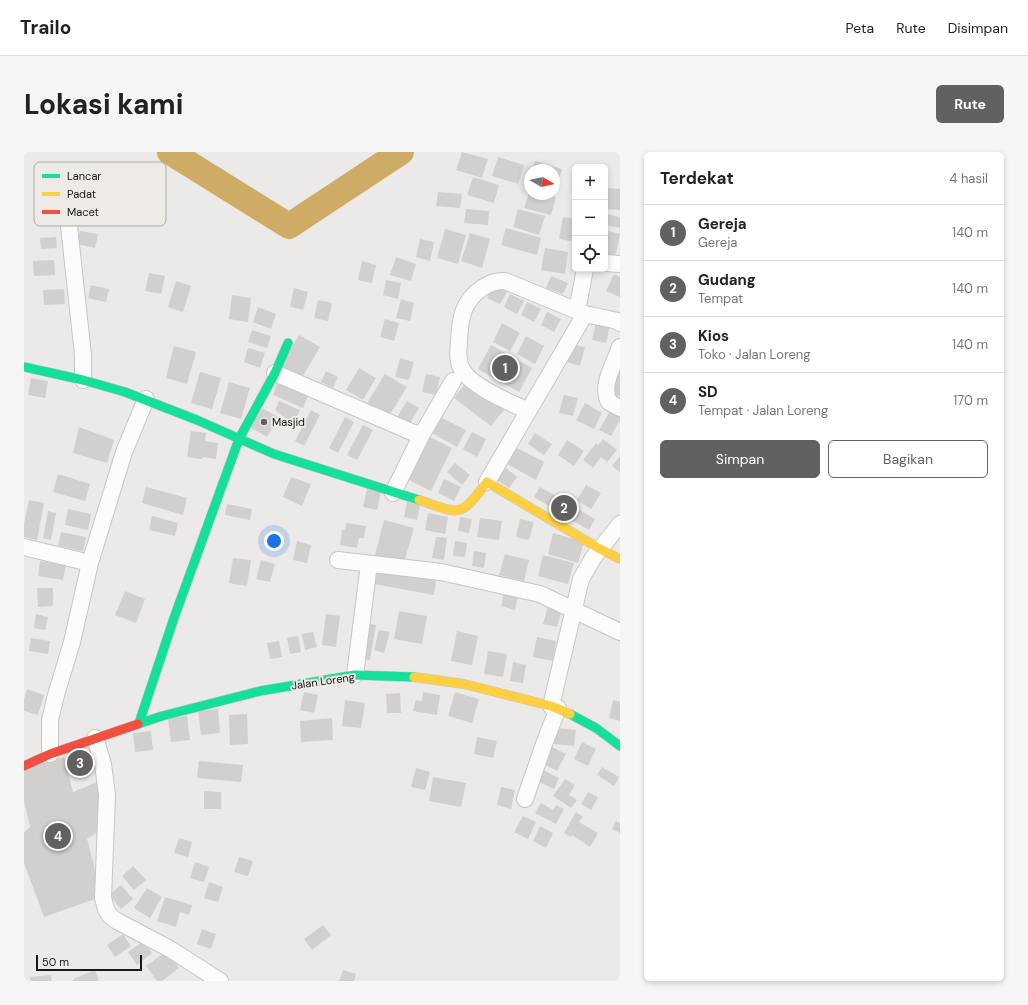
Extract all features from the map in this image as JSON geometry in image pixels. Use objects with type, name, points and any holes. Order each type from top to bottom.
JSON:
[{"type":"street","points":[[69,226],[83,355],[83,380]]},
{"type":"street","points":[[608,263],[620,264]]},
{"type":"street","points":[[24,367],[83,380],[125,392],[274,454],[393,493],[457,511],[470,504],[487,482],[528,411],[581,312],[585,272]]},
{"type":"street","points":[[528,411],[492,393],[470,379],[462,371],[458,357],[462,316],[467,302],[475,293],[495,281],[505,281],[581,312],[620,323]]},
{"type":"street","points":[[140,724],[174,618],[239,439],[275,373],[288,343]]},
{"type":"street","points":[[620,347],[606,391],[609,402],[620,408]]},
{"type":"street","points":[[275,373],[421,436]]},
{"type":"street","points":[[393,493],[421,436],[453,381]]},
{"type":"street","points":[[50,754],[50,720],[72,642],[90,563],[124,452],[146,400]]},
{"type":"street","points":[[487,482],[600,549],[620,559]]},
{"type":"street","points":[[525,799],[555,707],[573,610],[581,579],[585,570],[620,524]]},
{"type":"street","points":[[24,547],[90,563]]},
{"type":"street","points":[[338,560],[441,572],[540,594],[620,632]]},
{"type":"street","points":[[355,675],[369,564]]},
{"type":"street","name":"Jalan Loreng","points":[[24,766],[50,754],[95,738],[260,691],[355,675],[414,677],[452,682],[555,707],[596,728],[620,746]]},
{"type":"street","points":[[95,738],[103,764],[107,795],[104,881],[104,898],[106,909],[110,916],[117,921],[170,949],[220,981]]},
{"type":"building","points":[[462,152],[488,159],[482,178],[456,170]]},
{"type":"building","points":[[498,157],[524,165],[518,184],[492,176]]},
{"type":"building","points":[[535,161],[545,164],[534,164]]},
{"type":"building","points":[[473,177],[499,185],[494,203],[467,195]]},
{"type":"building","points":[[608,188],[620,189],[620,210],[608,209]]},
{"type":"building","points":[[438,192],[462,194],[460,208],[436,206]]},
{"type":"building","points":[[527,200],[555,200],[551,215],[524,208]]},
{"type":"building","points":[[466,209],[489,211],[488,225],[464,223]]},
{"type":"building","points":[[518,209],[545,216],[539,235],[513,227]]},
{"type":"building","points":[[608,214],[620,217],[620,228],[608,226]]},
{"type":"building","points":[[563,217],[572,218],[572,241],[559,239]]},
{"type":"building","points":[[506,228],[541,238],[537,255],[501,245]]},
{"type":"building","points":[[445,229],[466,235],[458,264],[437,258]]},
{"type":"building","points":[[80,231],[98,234],[95,248],[77,244]]},
{"type":"building","points":[[608,231],[620,234],[615,258],[608,256]]},
{"type":"building","points":[[470,233],[490,239],[482,268],[461,261]]},
{"type":"building","points":[[56,237],[57,248],[41,249],[40,238]]},
{"type":"building","points":[[420,239],[434,242],[430,261],[416,257]]},
{"type":"building","points":[[545,248],[568,252],[565,274],[541,270]]},
{"type":"building","points":[[396,257],[416,264],[411,281],[390,275]]},
{"type":"building","points":[[54,260],[55,275],[34,276],[33,261]]},
{"type":"building","points":[[362,261],[376,265],[372,283],[358,280]]},
{"type":"building","points":[[149,273],[165,276],[161,294],[145,291]]},
{"type":"building","points":[[614,274],[620,277],[620,297],[606,291]]},
{"type":"building","points":[[551,276],[568,283],[563,294],[546,288]]},
{"type":"building","points":[[386,280],[401,283],[398,299],[383,295]]},
{"type":"building","points":[[176,281],[191,286],[183,312],[168,307]]},
{"type":"building","points":[[91,285],[109,289],[106,302],[88,298]]},
{"type":"building","points":[[494,285],[507,292],[500,304],[487,298]]},
{"type":"building","points":[[294,288],[308,292],[303,310],[290,307]]},
{"type":"building","points":[[64,289],[65,304],[44,305],[43,290]]},
{"type":"building","points":[[510,294],[524,301],[517,314],[504,307]]},
{"type":"building","points":[[232,295],[251,298],[248,322],[229,319]]},
{"type":"building","points":[[401,299],[414,303],[410,321],[396,318]]},
{"type":"building","points":[[318,300],[332,303],[328,321],[314,318]]},
{"type":"building","points":[[527,302],[541,309],[534,322],[521,315]]},
{"type":"building","points":[[258,307],[276,314],[271,329],[253,322]]},
{"type":"building","points":[[547,312],[561,319],[554,332],[541,325]]},
{"type":"building","points":[[385,319],[399,323],[394,341],[380,337]]},
{"type":"building","points":[[596,322],[610,325],[606,343],[592,340]]},
{"type":"building","points":[[502,323],[520,333],[510,351],[493,342]]},
{"type":"building","points":[[252,330],[271,336],[267,348],[248,342]]},
{"type":"building","points":[[299,335],[320,347],[301,379],[280,367]]},
{"type":"building","points":[[526,336],[544,346],[535,364],[517,354]]},
{"type":"building","points":[[571,344],[585,347],[580,366],[567,362]]},
{"type":"building","points":[[491,345],[532,368],[519,392],[478,369]]},
{"type":"building","points":[[174,346],[196,352],[187,384],[166,378]]},
{"type":"building","points":[[248,348],[265,353],[260,368],[244,362]]},
{"type":"building","points":[[400,358],[414,362],[409,380],[395,377]]},
{"type":"building","points":[[359,368],[376,378],[363,400],[346,390]]},
{"type":"building","points":[[616,368],[620,369],[620,396],[611,395]]},
{"type":"building","points":[[326,371],[338,377],[333,388],[321,382]]},
{"type":"building","points":[[200,372],[221,378],[212,409],[191,403]]},
{"type":"building","points":[[385,374],[407,387],[387,419],[366,405]]},
{"type":"building","points":[[426,374],[440,377],[436,395],[422,392]]},
{"type":"building","points":[[31,378],[48,381],[45,398],[28,395]]},
{"type":"building","points":[[278,381],[309,394],[303,408],[273,395]]},
{"type":"building","points":[[467,381],[504,410],[491,426],[454,398]]},
{"type":"building","points":[[229,382],[250,388],[241,419],[220,413]]},
{"type":"building","points":[[564,395],[578,398],[573,416],[559,413]]},
{"type":"building","points":[[279,401],[300,410],[293,424],[275,410]]},
{"type":"building","points":[[407,401],[419,408],[409,425],[397,417]]},
{"type":"building","points":[[585,403],[602,413],[594,429],[576,420]]},
{"type":"building","name":"Masjid","points":[[262,408],[278,417],[267,437],[250,427]]},
{"type":"building","points":[[311,410],[320,415],[304,446],[295,441]]},
{"type":"building","points":[[610,411],[620,416],[620,420],[611,436],[599,430]]},
{"type":"building","points":[[438,416],[466,430],[457,447],[430,432]]},
{"type":"building","points":[[345,417],[354,422],[338,453],[329,448]]},
{"type":"building","points":[[363,425],[373,430],[357,460],[347,455]]},
{"type":"building","points":[[79,427],[114,440],[107,463],[73,453]]},
{"type":"building","points":[[191,431],[206,433],[205,441],[218,443],[216,459],[187,457]]},
{"type":"building","points":[[472,432],[486,439],[477,457],[463,449]]},
{"type":"building","points":[[535,433],[552,444],[544,455],[528,444]]},
{"type":"building","points":[[430,437],[452,448],[431,491],[409,480]]},
{"type":"building","points":[[603,439],[617,450],[607,462],[601,457],[593,468],[583,460],[596,443],[598,445]]},
{"type":"building","points":[[567,440],[584,451],[574,466],[558,455]]},
{"type":"building","points":[[515,447],[544,462],[536,480],[507,464]]},
{"type":"building","points":[[620,456],[620,472],[612,466]]},
{"type":"building","points":[[455,463],[470,475],[462,485],[447,472]]},
{"type":"building","points":[[506,468],[517,477],[509,488],[497,480]]},
{"type":"building","points":[[58,474],[90,484],[85,501],[53,492]]},
{"type":"building","points":[[291,477],[311,484],[302,506],[283,497]]},
{"type":"building","points":[[444,479],[461,487],[454,501],[438,493]]},
{"type":"building","points":[[586,485],[601,493],[591,509],[577,500]]},
{"type":"building","points":[[146,487],[187,498],[183,515],[142,503]]},
{"type":"building","points":[[540,487],[595,519],[589,530],[534,497]]},
{"type":"building","points":[[367,489],[381,492],[377,510],[363,507]]},
{"type":"building","points":[[29,500],[44,503],[37,540],[24,537],[24,524]]},
{"type":"building","points":[[407,502],[420,505],[417,520],[404,517]]},
{"type":"building","points":[[227,504],[252,509],[250,520],[225,515]]},
{"type":"building","points":[[68,509],[91,514],[88,530],[65,525]]},
{"type":"building","points":[[48,511],[56,513],[51,540],[43,538]]},
{"type":"building","points":[[428,513],[448,517],[445,534],[425,530]]},
{"type":"building","points":[[152,516],[178,523],[175,536],[149,530]]},
{"type":"building","points":[[460,517],[472,519],[469,533],[458,531]]},
{"type":"building","points":[[480,518],[502,521],[499,540],[477,537]]},
{"type":"building","points":[[520,519],[534,522],[529,540],[516,537]]},
{"type":"building","points":[[384,520],[414,528],[404,563],[375,555]]},
{"type":"building","points":[[346,523],[366,526],[364,538],[359,538],[357,548],[340,545],[342,530],[345,530]]},
{"type":"building","points":[[61,532],[86,537],[83,551],[58,546]]},
{"type":"building","points":[[553,533],[584,542],[578,563],[548,554]]},
{"type":"building","points":[[436,537],[447,538],[444,560],[432,558]]},
{"type":"building","points":[[297,541],[311,545],[307,563],[293,560]]},
{"type":"building","points":[[455,541],[467,543],[465,557],[453,556]]},
{"type":"building","points":[[474,551],[486,553],[484,568],[472,566]]},
{"type":"building","points":[[505,554],[529,560],[524,581],[499,575]]},
{"type":"building","points":[[543,555],[574,563],[568,584],[538,576]]},
{"type":"building","points":[[233,558],[251,560],[247,586],[229,583]]},
{"type":"building","points":[[261,560],[275,564],[270,582],[256,579]]},
{"type":"building","points":[[40,561],[66,565],[63,580],[38,576]]},
{"type":"building","points":[[377,569],[436,580],[434,595],[374,584]]},
{"type":"building","points":[[37,588],[53,588],[53,606],[38,607]]},
{"type":"building","points":[[505,588],[519,591],[515,610],[501,606]]},
{"type":"building","points":[[125,591],[145,599],[136,623],[115,615]]},
{"type":"building","points":[[548,606],[562,609],[557,627],[543,624]]},
{"type":"building","points":[[399,611],[427,616],[422,644],[394,639]]},
{"type":"building","points":[[36,614],[48,617],[45,630],[34,628]]},
{"type":"building","points":[[326,614],[340,616],[336,647],[322,645]]},
{"type":"building","points":[[365,623],[376,625],[370,660],[358,658]]},
{"type":"building","points":[[379,630],[390,632],[384,653],[374,650]]},
{"type":"building","points":[[457,631],[478,636],[472,665],[451,661]]},
{"type":"building","points":[[313,632],[317,647],[305,650],[302,634]]},
{"type":"building","points":[[298,636],[301,652],[290,654],[287,638]]},
{"type":"building","points":[[537,637],[556,641],[553,661],[533,657]]},
{"type":"building","points":[[31,638],[50,641],[48,654],[29,651]]},
{"type":"building","points":[[279,641],[282,657],[270,659],[267,643]]},
{"type":"building","points":[[488,651],[507,654],[503,677],[484,674]]},
{"type":"building","points":[[513,662],[526,665],[523,683],[510,681]]},
{"type":"building","points":[[27,689],[44,695],[38,715],[24,711],[24,699]]},
{"type":"building","points":[[304,692],[318,695],[314,713],[300,710]]},
{"type":"building","points":[[423,692],[440,695],[437,715],[413,711],[416,700],[422,701]]},
{"type":"building","points":[[455,692],[479,699],[472,723],[448,716]]},
{"type":"building","points":[[400,693],[401,713],[387,713],[386,694]]},
{"type":"building","points":[[345,700],[365,703],[361,728],[342,726]]},
{"type":"building","points":[[613,700],[620,702],[620,721],[609,718]]},
{"type":"building","points":[[218,709],[220,733],[201,735],[198,711]]},
{"type":"building","points":[[247,714],[248,744],[230,745],[229,715]]},
{"type":"building","points":[[187,716],[190,740],[171,742],[168,718]]},
{"type":"building","points":[[332,718],[333,740],[301,742],[300,721]]},
{"type":"building","points":[[557,728],[576,730],[574,746],[554,744]]},
{"type":"building","points":[[151,731],[153,750],[135,752],[133,733]]},
{"type":"building","points":[[477,737],[497,741],[493,758],[474,754]]},
{"type":"building","points":[[582,742],[596,749],[588,766],[574,759]]},
{"type":"building","points":[[552,747],[566,754],[557,771],[544,764]]},
{"type":"building","points":[[88,753],[90,772],[72,774],[70,755]]},
{"type":"building","points":[[64,757],[73,792],[97,782],[101,811],[101,830],[87,839],[95,869],[95,899],[44,917],[24,863],[24,832],[30,827],[24,801],[24,769]]},
{"type":"building","points":[[199,761],[243,765],[241,782],[197,778]]},
{"type":"building","points":[[602,767],[619,777],[614,786],[597,775]]},
{"type":"building","points":[[416,768],[430,772],[425,790],[411,787]]},
{"type":"building","points":[[541,769],[559,778],[554,789],[535,780]]},
{"type":"building","points":[[433,777],[466,783],[461,807],[429,801]]},
{"type":"building","points":[[565,779],[575,785],[569,795],[577,800],[571,808],[553,796]]},
{"type":"building","points":[[501,787],[515,790],[511,809],[497,805]]},
{"type":"building","points":[[204,791],[221,792],[221,809],[204,809]]},
{"type":"building","points":[[588,792],[598,797],[591,810],[581,804]]},
{"type":"building","points":[[541,803],[553,810],[556,805],[564,809],[556,824],[535,813]]},
{"type":"building","points":[[576,812],[583,817],[579,822],[598,833],[590,847],[572,835],[571,837],[564,833]]},
{"type":"building","points":[[523,816],[536,822],[528,839],[514,832]]},
{"type":"building","points":[[616,821],[620,823],[620,833],[612,829]]},
{"type":"building","points":[[540,826],[553,833],[546,848],[533,841]]},
{"type":"building","points":[[179,838],[192,842],[188,857],[174,853]]},
{"type":"building","points":[[239,857],[253,861],[248,876],[234,872]]},
{"type":"building","points":[[195,862],[209,867],[204,882],[190,878]]},
{"type":"building","points":[[133,866],[146,880],[134,890],[122,876]]},
{"type":"building","points":[[209,882],[223,887],[218,902],[204,898]]},
{"type":"building","points":[[121,885],[133,899],[121,909],[109,895]]},
{"type":"building","points":[[147,888],[162,897],[150,918],[134,908]]},
{"type":"building","points":[[165,897],[192,905],[189,915],[180,912],[176,927],[157,921]]},
{"type":"building","points":[[323,925],[331,935],[312,950],[304,939]]},
{"type":"building","points":[[202,929],[216,934],[211,949],[197,944]]},
{"type":"building","points":[[123,934],[131,946],[115,957],[107,945]]},
{"type":"building","points":[[144,941],[152,953],[137,965],[128,952]]},
{"type":"building","points":[[167,951],[179,968],[162,981],[157,981],[146,966]]},
{"type":"building","points":[[95,970],[99,981],[73,981],[73,979]]},
{"type":"building","points":[[343,970],[356,974],[354,981],[339,981]]},
{"type":"building","points":[[51,975],[52,981],[31,981],[30,977]]},
{"type":"waterway","points":[[170,152],[289,226],[401,152]]},
{"type":"traffic: fast","points":[[139,723],[174,618],[239,439],[275,373],[288,343]]},
{"type":"traffic: fast","points":[[24,367],[83,380],[125,392],[197,420],[274,454],[419,500]]},
{"type":"traffic: fast","points":[[138,724],[162,716],[260,691],[355,675],[414,677]]},
{"type":"traffic: fast","points":[[570,714],[596,728],[620,746]]},
{"type":"traffic: slow","points":[[419,500],[443,508],[458,510],[464,508],[478,494],[487,482],[600,549],[620,559]]},
{"type":"traffic: slow","points":[[414,677],[464,684],[551,706],[570,714]]},
{"type":"traffic: jam","points":[[24,766],[50,754],[138,724]]},
{"type":"place","name":"Gereja","points":[[505,368]]},
{"type":"place","name":"Masjid","points":[[264,422]]},
{"type":"place","name":"Gudang","points":[[564,508]]},
{"type":"place","name":"Kios","points":[[80,763]]},
{"type":"place","name":"SD","points":[[58,836]]}]
